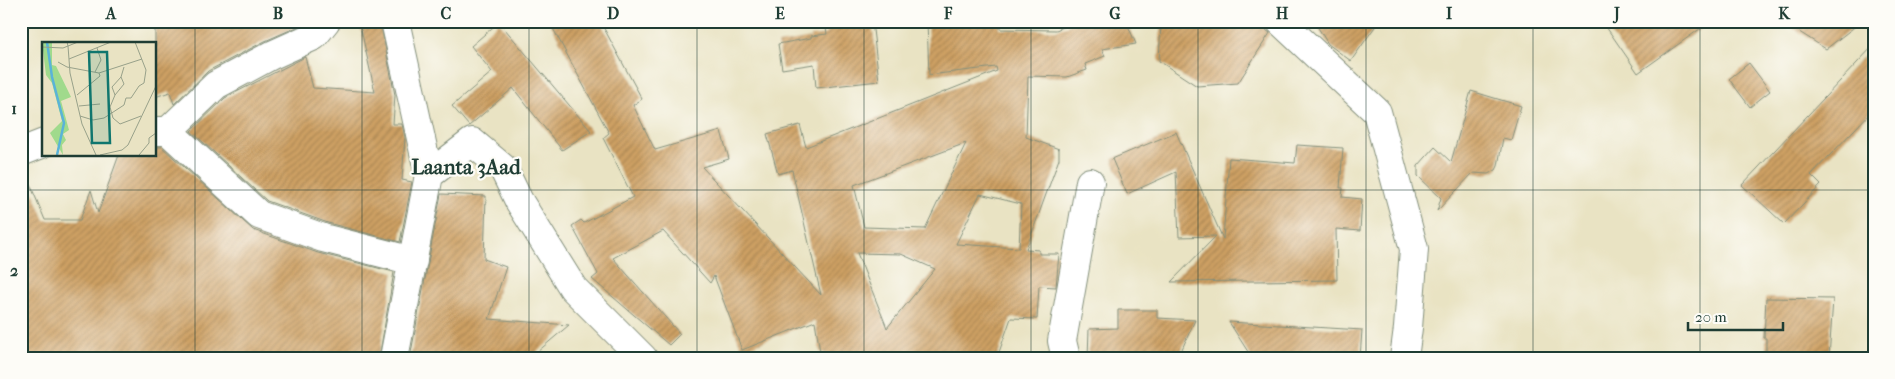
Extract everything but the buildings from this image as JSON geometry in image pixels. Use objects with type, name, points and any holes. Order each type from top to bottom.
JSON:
[{"type":"street","points":[[326,21],[314,36],[272,55],[216,85],[161,131],[259,215],[324,238],[413,261]]},
{"type":"street","points":[[394,358],[429,174],[395,21]]},
{"type":"street","points":[[1280,21],[1377,112],[1414,249],[1404,358]]},
{"type":"street","points":[[429,174],[472,142],[503,168],[518,201],[573,288],[643,358]]},
{"type":"street","points":[[21,152],[42,144]]},
{"type":"street","points":[[1066,358],[1062,341],[1090,182]]},
{"type":"district","name":"Laanta 3Aad","points":[[466,167]]}]
